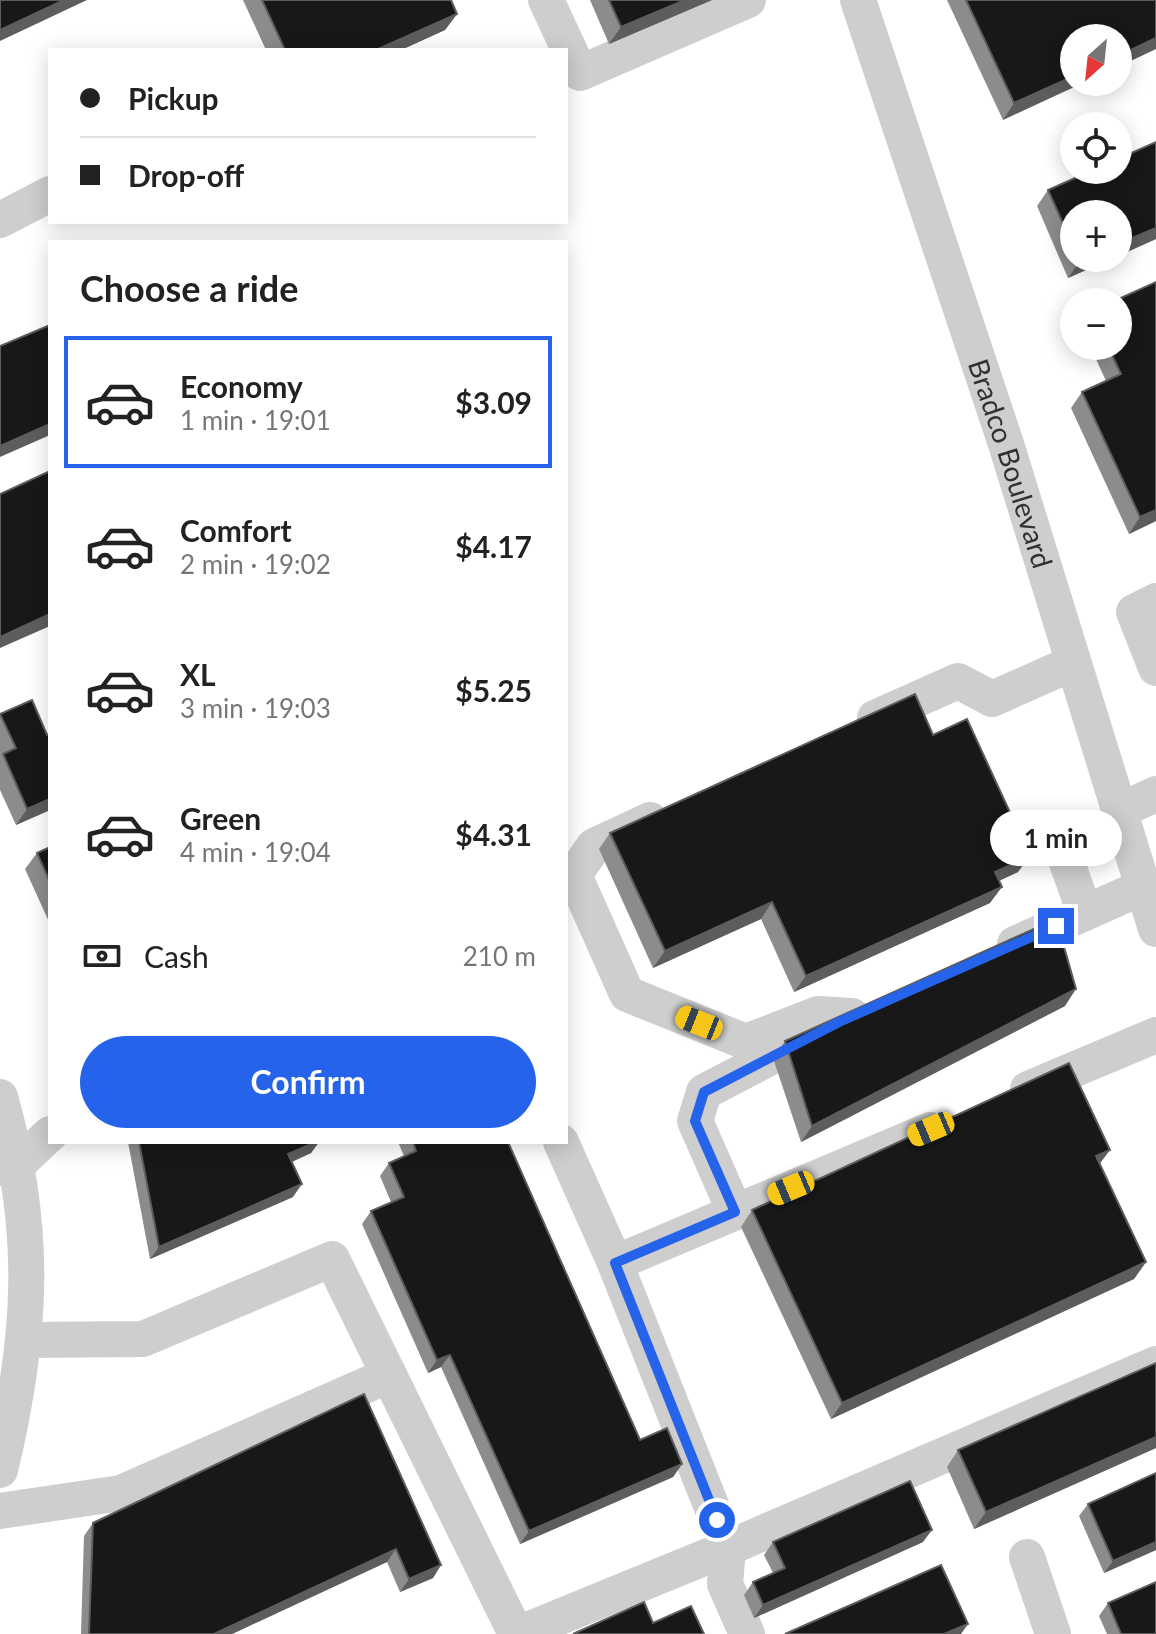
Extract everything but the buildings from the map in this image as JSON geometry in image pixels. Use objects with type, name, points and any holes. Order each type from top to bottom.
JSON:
[{"type":"street","points":[[546,0],[580,73],[748,0]]},
{"type":"street","name":"Bradco Boulevard","points":[[858,0],[1006,444],[1156,929]]},
{"type":"street","points":[[0,220],[48,195]]},
{"type":"street","points":[[1156,601],[1134,612],[1156,668]]},
{"type":"street","points":[[847,731],[958,681],[992,699],[1073,663]]},
{"type":"street","points":[[1119,811],[1156,794]]},
{"type":"street","points":[[679,807],[594,846],[574,875],[627,994],[746,1042],[818,1014],[867,1010],[704,1092],[695,1121],[735,1212]]},
{"type":"street","points":[[1066,860],[1085,913]]},
{"type":"street","points":[[983,958],[1143,887]]},
{"type":"street","points":[[615,1263],[1156,1035]]},
{"type":"street","points":[[0,1097],[8,1167],[22,1194],[28,1271],[24,1340],[15,1407],[0,1470]]},
{"type":"street","points":[[8,1167],[48,1136]]},
{"type":"street","points":[[562,1144],[615,1263],[728,1548],[725,1584],[747,1634]]},
{"type":"street","points":[[24,1340],[143,1339],[332,1259],[517,1634],[728,1548],[1156,1364]]},
{"type":"street","points":[[0,1511],[121,1493],[389,1375]]},
{"type":"street","points":[[1027,1557],[1053,1634]]},
{"type":"route","points":[[717,1520],[615,1263],[735,1212],[695,1121],[704,1092],[839,1022],[1056,926]]}]
